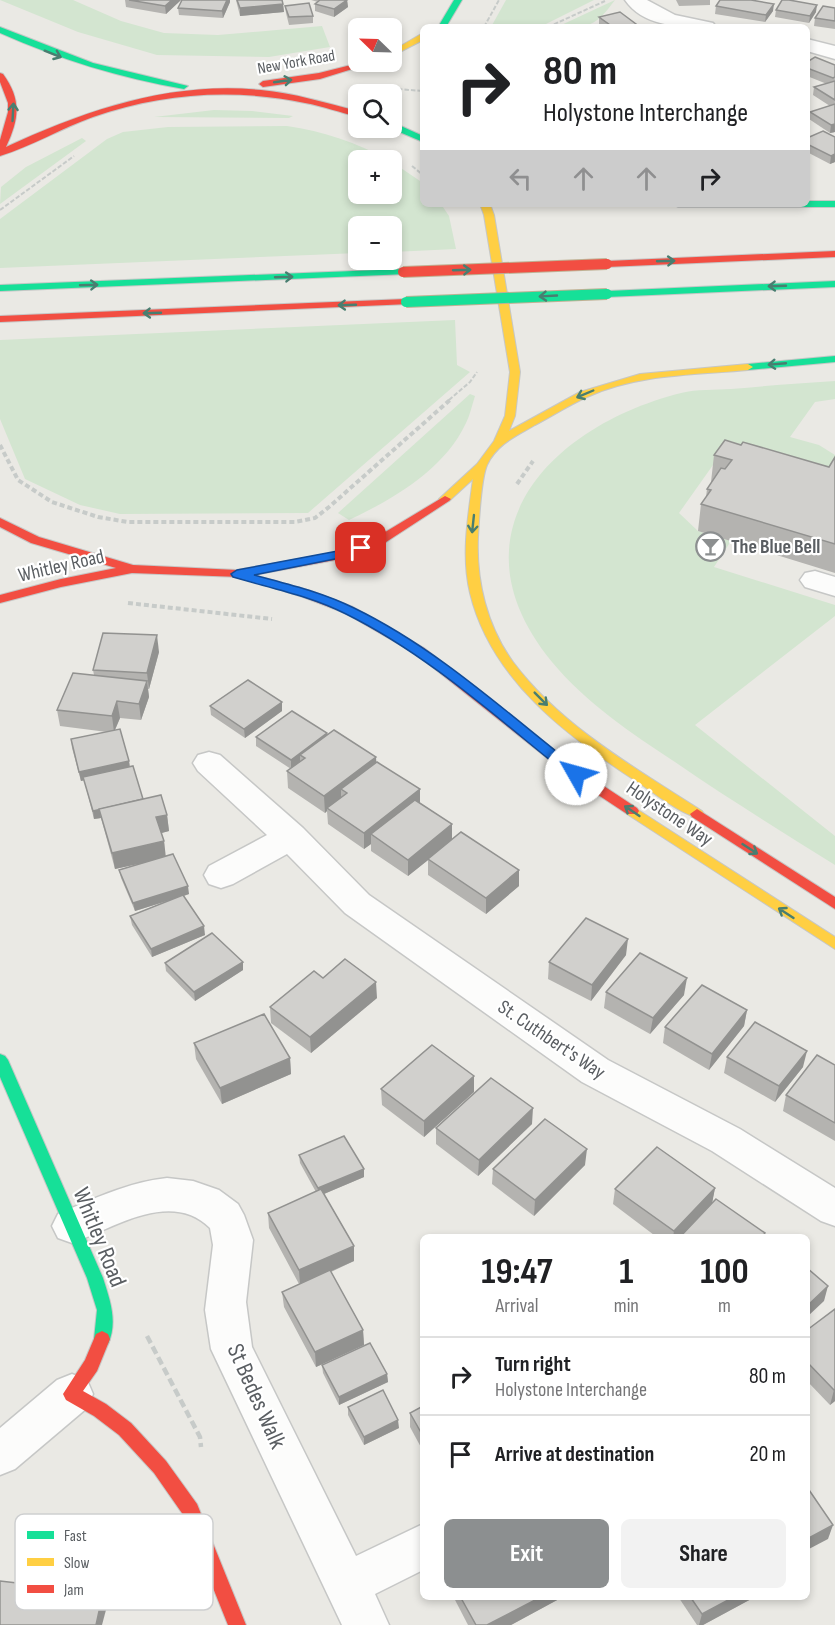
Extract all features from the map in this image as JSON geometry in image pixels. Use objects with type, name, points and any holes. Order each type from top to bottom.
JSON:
[{"type":"main road","points":[[442,24],[458,0]]},
{"type":"main road","points":[[0,30],[41,50],[88,67],[166,84],[282,95],[348,112]]},
{"type":"main road","points":[[402,48],[420,38]]},
{"type":"main road","name":"New York Road","points":[[221,89],[320,76],[348,68]]},
{"type":"main road","points":[[0,76],[12,95],[15,114],[0,152]]},
{"type":"main road","points":[[0,152],[57,126],[101,110],[168,95],[221,89]]},
{"type":"main road","points":[[402,130],[420,138]]},
{"type":"main road","points":[[810,204],[835,204]]},
{"type":"main road","points":[[0,522],[35,540],[132,569],[237,574],[346,554],[376,543],[444,500],[481,466],[499,441],[510,416],[514,372],[489,215],[485,207]]},
{"type":"main road","points":[[0,288],[835,254]]},
{"type":"main road","points":[[0,319],[835,284]]},
{"type":"main road","points":[[499,441],[584,394],[644,376],[835,359]]},
{"type":"main road","name":"Holystone Way","points":[[481,466],[472,530],[473,571],[480,611],[502,655],[540,700],[597,749],[835,904]]},
{"type":"main road","name":"Whitley Road","points":[[0,599],[61,583],[132,569]]},
{"type":"main road","name":"Holystone Way","points":[[237,574],[307,594],[349,610],[420,651],[576,774],[835,944]]},
{"type":"main road","name":"Whitley Road","points":[[0,1060],[94,1278],[105,1311],[104,1335],[92,1363],[72,1394]]},
{"type":"main road","points":[[72,1394],[100,1410],[125,1429],[160,1467],[193,1514]]},
{"type":"main road","points":[[213,1565],[237,1625]]},
{"type":"street","points":[[635,0],[655,15],[691,24]]},
{"type":"street","points":[[810,46],[835,53]]},
{"type":"street","name":"St. Cuthbert's Way","points":[[209,763],[291,837],[357,904],[595,1071],[726,1140],[835,1209]]},
{"type":"street","points":[[221,875],[291,837]]},
{"type":"street","name":"St Bedes Walk","points":[[72,1226],[117,1208],[154,1197],[178,1196],[202,1200],[219,1209],[229,1220],[233,1241],[226,1289],[225,1320],[232,1349],[366,1625]]},
{"type":"street","points":[[0,1455],[72,1394]]},
{"type":"street","points":[[346,1585],[420,1548]]},
{"type":"path","points":[[486,24],[499,0]]},
{"type":"path","points":[[554,24],[606,0]]},
{"type":"path","points":[[402,89],[420,91]]},
{"type":"path","points":[[0,210],[75,155]]},
{"type":"path","points":[[409,164],[420,173]]},
{"type":"path","points":[[0,445],[18,480],[52,502],[98,517],[128,522],[295,522],[315,518],[329,507],[470,382],[477,373],[478,366]]},
{"type":"path","points":[[512,492],[539,455]]},
{"type":"path","points":[[119,602],[280,620]]},
{"type":"path","points":[[142,1326],[200,1437],[202,1473],[191,1510]]},
{"type":"green space","points":[[0,0],[73,0],[121,21],[164,33],[218,35],[322,26],[330,47],[269,57],[157,55],[78,32]]},
{"type":"green space","points":[[506,0],[594,0],[546,24],[493,24]]},
{"type":"green space","points":[[615,0],[602,16],[590,24],[563,24]]},
{"type":"green space","points":[[214,110],[252,111],[293,116],[289,118],[154,117]]},
{"type":"green space","points":[[287,126],[340,138],[369,150],[348,150],[348,204],[402,204],[402,169],[420,181],[420,207],[443,207],[449,216],[456,249],[402,252],[402,216],[348,216],[348,253],[0,268],[0,219],[107,139],[123,132],[168,127]]},
{"type":"green space","points":[[82,138],[86,141],[0,204],[1,187],[26,167]]},
{"type":"green space","points":[[455,320],[457,365],[470,372],[308,513],[120,514],[80,505],[25,479],[0,419],[0,340]]},
{"type":"green space","points":[[835,381],[835,399],[815,402],[790,437],[819,445],[835,455],[835,473],[730,441],[679,513],[698,531],[731,541],[714,567],[835,605],[835,616],[695,725],[835,836],[835,865],[642,740],[579,691],[552,662],[522,615],[509,571],[512,529],[528,492],[555,459],[591,431],[634,409],[681,393]]},
{"type":"green space","points":[[470,394],[475,396],[466,423],[445,455],[431,469],[383,503],[349,520],[338,513]]},
{"type":"building","points":[[129,0],[172,0],[165,6]]},
{"type":"building","points":[[182,0],[227,0],[222,11],[178,8]]},
{"type":"building","points":[[237,0],[282,0],[283,4],[240,8]]},
{"type":"building","points":[[320,0],[347,0],[334,9],[315,4]]},
{"type":"building","points":[[720,0],[751,0],[774,4],[766,15],[716,6]]},
{"type":"building","points":[[782,0],[817,5],[810,16],[776,10]]},
{"type":"building","points":[[309,3],[313,16],[289,17],[285,6]]},
{"type":"building","points":[[823,6],[835,8],[835,21],[815,18]]},
{"type":"building","points":[[620,12],[636,24],[609,24],[599,17]]},
{"type":"building","points":[[815,57],[835,65],[835,77],[810,69],[810,60]]},
{"type":"building","points":[[835,81],[835,100],[814,87]]},
{"type":"building","points":[[835,104],[835,124],[831,125],[810,112]]},
{"type":"building","points":[[823,131],[835,137],[835,154],[831,156],[810,146],[810,137]]},
{"type":"building","points":[[725,440],[741,445],[743,442],[829,467],[835,457],[835,544],[701,504],[711,490],[707,489],[721,468],[725,469],[732,460],[714,455]]},
{"type":"building","points":[[103,633],[157,635],[147,673],[93,670]]},
{"type":"building","points":[[73,673],[147,681],[139,704],[117,701],[112,716],[57,710]]},
{"type":"building","points":[[248,680],[282,702],[244,729],[210,706]]},
{"type":"building","points":[[292,711],[327,733],[291,760],[256,737]]},
{"type":"building","points":[[120,729],[129,761],[79,772],[71,739]]},
{"type":"building","points":[[334,730],[376,757],[324,796],[287,771],[305,758],[300,755]]},
{"type":"building","points":[[377,762],[420,789],[364,833],[327,808],[347,793],[341,789]]},
{"type":"building","points":[[133,766],[143,799],[93,811],[83,777]]},
{"type":"building","points":[[161,795],[167,815],[156,817],[164,841],[112,853],[99,809]]},
{"type":"building","points":[[415,800],[452,824],[408,860],[371,834]]},
{"type":"building","points":[[461,832],[519,870],[486,898],[428,859]]},
{"type":"building","points":[[173,854],[188,886],[133,903],[119,870]]},
{"type":"building","points":[[183,895],[204,926],[151,949],[130,916]]},
{"type":"building","points":[[586,918],[628,939],[592,985],[549,962]]},
{"type":"building","points":[[212,933],[243,962],[194,992],[165,963]]},
{"type":"building","points":[[640,953],[687,978],[653,1018],[606,992]]},
{"type":"building","points":[[345,959],[376,982],[310,1037],[270,1007],[314,971],[323,978]]},
{"type":"building","points":[[702,985],[747,1010],[712,1054],[665,1027]]},
{"type":"building","points":[[264,1014],[290,1058],[220,1088],[194,1043]]},
{"type":"building","points":[[755,1022],[807,1051],[779,1086],[727,1057]]},
{"type":"building","points":[[432,1045],[474,1076],[424,1121],[381,1089]]},
{"type":"building","points":[[817,1055],[835,1065],[835,1123],[786,1095]]},
{"type":"building","points":[[491,1078],[533,1108],[479,1160],[436,1128]]},
{"type":"building","points":[[545,1119],[587,1149],[535,1200],[493,1169]]},
{"type":"building","points":[[344,1136],[364,1169],[318,1188],[299,1155]]},
{"type":"building","points":[[657,1147],[715,1188],[674,1231],[615,1189]]},
{"type":"building","points":[[321,1189],[354,1246],[299,1270],[268,1213]]},
{"type":"building","points":[[716,1199],[765,1233],[764,1234],[683,1234]]},
{"type":"building","points":[[330,1270],[363,1330],[315,1352],[282,1292]]},
{"type":"building","points":[[810,1271],[828,1286],[810,1303]]},
{"type":"building","points":[[835,1309],[835,1390],[810,1365],[810,1328]]},
{"type":"building","points":[[370,1343],[387,1374],[339,1397],[322,1365]]},
{"type":"building","points":[[383,1390],[398,1420],[364,1437],[348,1407]]},
{"type":"building","points":[[420,1408],[420,1431],[410,1413]]},
{"type":"building","points":[[810,1491],[833,1525],[810,1537]]},
{"type":"building","points":[[0,1581],[15,1583],[15,1610],[99,1610],[96,1625],[0,1625]]},
{"type":"building","points":[[462,1600],[535,1600],[487,1625],[476,1625]]},
{"type":"building","points":[[692,1600],[728,1600],[702,1614]]},
{"type":"traffic: fast","points":[[444,24],[458,0]]},
{"type":"traffic: fast","points":[[0,30],[90,65],[184,86]]},
{"type":"traffic: fast","points":[[402,130],[420,138]]},
{"type":"traffic: fast","points":[[810,204],[835,204]]},
{"type":"traffic: fast","points":[[0,288],[403,272]]},
{"type":"traffic: fast","points":[[607,294],[835,284]]},
{"type":"traffic: fast","points":[[406,302],[607,294]]},
{"type":"traffic: fast","points":[[748,367],[835,359]]},
{"type":"traffic: fast","points":[[0,1060],[95,1278],[105,1310],[102,1339]]},
{"type":"traffic: slow","points":[[402,48],[420,38]]},
{"type":"traffic: slow","points":[[445,499],[481,466],[499,441],[510,416],[515,372],[486,207]]},
{"type":"traffic: slow","points":[[499,441],[584,394],[644,376],[748,367]]},
{"type":"traffic: slow","points":[[481,466],[473,530],[473,577],[488,630],[508,664],[534,694],[564,722],[631,772],[697,814]]},
{"type":"traffic: slow","points":[[632,811],[835,944]]},
{"type":"traffic: jam","points":[[263,84],[320,76],[348,68]]},
{"type":"traffic: jam","points":[[0,76],[7,85],[13,103],[11,121],[0,150]]},
{"type":"traffic: jam","points":[[0,153],[91,115],[133,102],[175,94],[217,90],[261,93],[308,100],[348,111]]},
{"type":"traffic: jam","points":[[607,264],[835,254]]},
{"type":"traffic: jam","points":[[403,272],[607,264]]},
{"type":"traffic: jam","points":[[0,319],[406,302]]},
{"type":"traffic: jam","points":[[0,522],[35,540],[132,569],[237,574],[346,554],[376,543],[445,499]]},
{"type":"traffic: jam","points":[[0,599],[61,583],[132,569]]},
{"type":"traffic: jam","points":[[245,576],[307,594],[349,610],[420,651],[576,774],[632,811]]},
{"type":"traffic: jam","points":[[697,814],[835,904]]},
{"type":"traffic: jam","points":[[102,1339],[91,1365],[72,1394],[100,1410],[125,1429],[160,1467],[193,1514]]},
{"type":"traffic: jam","points":[[213,1565],[237,1625]]},
{"type":"place","name":"The Blue Bell","points":[[710,546]]},
{"type":"route","points":[[361,548],[346,554],[237,574],[307,594],[349,610],[420,651],[576,774]]}]
